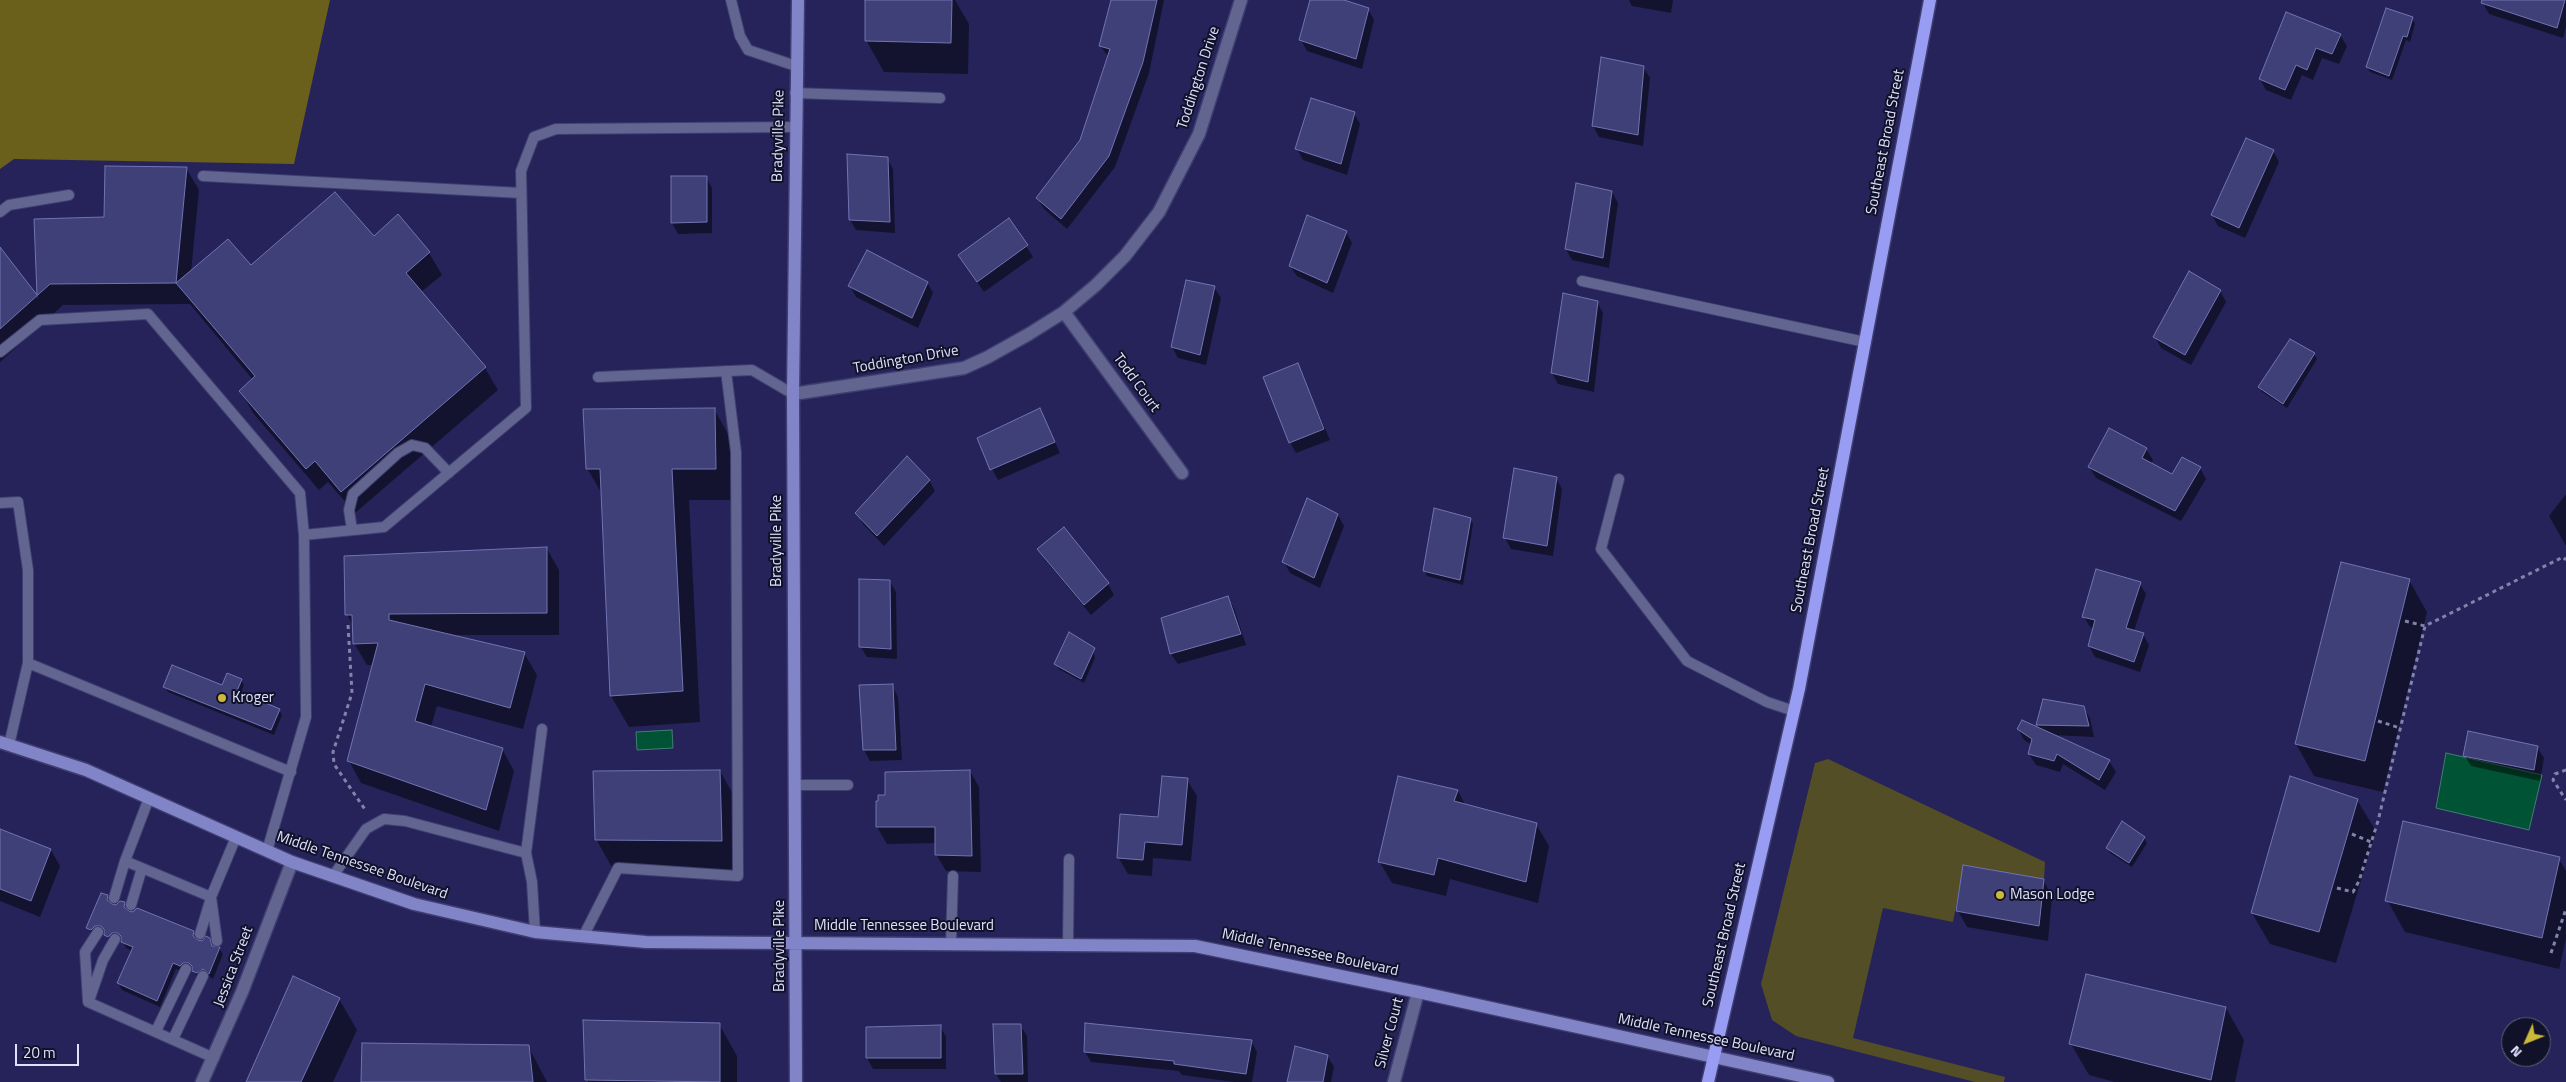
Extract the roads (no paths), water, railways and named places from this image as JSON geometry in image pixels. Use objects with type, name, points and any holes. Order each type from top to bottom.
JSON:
[{"type":"main road","name":"Bradyville Pike","points":[[796,1082],[793,394],[798,0]]},
{"type":"main road","name":"Southeast Broad Street","points":[[1708,1082],[1794,711],[1930,0]]},
{"type":"main road","name":"Middle Tennessee Boulevard","points":[[5,744],[86,770],[292,862],[432,909],[535,932],[646,942],[1195,946],[1418,992],[1828,1082]]},
{"type":"street","name":"Toddington Drive","points":[[793,394],[964,368],[988,357],[1064,312],[1096,285],[1125,256],[1159,212],[1199,134],[1241,0]]},
{"type":"street","name":"Todd Court","points":[[1064,312],[1182,473]]},
{"type":"street","name":"Jessica Street","points":[[202,1082],[242,992],[292,862]]},
{"type":"street","name":"Silver Court","points":[[1394,1082],[1418,992]]},
{"type":"lane","points":[[731,0],[740,36],[748,50],[796,66]]},
{"type":"lane","points":[[796,93],[940,98]]},
{"type":"lane","points":[[304,535],[384,527],[526,408],[521,171],[534,137],[556,129],[795,127]]},
{"type":"lane","points":[[203,176],[521,193]]},
{"type":"lane","points":[[0,212],[9,205],[69,195]]},
{"type":"lane","points":[[1582,281],[1865,342]]},
{"type":"lane","points":[[0,352],[40,320],[148,314],[300,493],[304,535],[306,717],[267,851]]},
{"type":"lane","points":[[598,377],[752,370],[793,394]]},
{"type":"lane","points":[[583,937],[618,868],[738,876],[736,452],[726,371]]},
{"type":"lane","points":[[352,530],[349,510],[353,494],[398,453],[412,445],[426,448],[449,473]]},
{"type":"lane","points":[[1619,479],[1601,549],[1687,661],[1767,702],[1794,711]]},
{"type":"lane","points":[[0,503],[18,502],[28,570],[28,664],[5,744]]},
{"type":"lane","points":[[28,664],[291,772]]},
{"type":"lane","points":[[535,932],[532,882],[526,853],[542,729]]},
{"type":"lane","points":[[795,786],[848,785]]},
{"type":"lane","points":[[114,898],[125,861],[149,798]]},
{"type":"lane","points":[[332,876],[366,829],[384,819],[405,821],[526,853]]},
{"type":"lane","points":[[200,934],[211,897],[236,837]]},
{"type":"lane","points":[[1068,944],[1069,859]]},
{"type":"lane","points":[[125,861],[211,897]]},
{"type":"lane","points":[[131,905],[142,868]]},
{"type":"lane","points":[[951,943],[953,876]]},
{"type":"lane","points":[[211,897],[217,940]]},
{"type":"lane","points":[[88,1002],[85,952],[98,932]]},
{"type":"lane","points":[[88,1002],[103,960],[115,939]]},
{"type":"lane","points":[[156,1031],[186,969]]},
{"type":"lane","points":[[173,1039],[203,976]]},
{"type":"lane","points":[[88,1002],[214,1058]]},
{"type":"place","name":"Kroger","points":[[222,698]]},
{"type":"place","name":"Mason Lodge","points":[[2000,895]]}]
